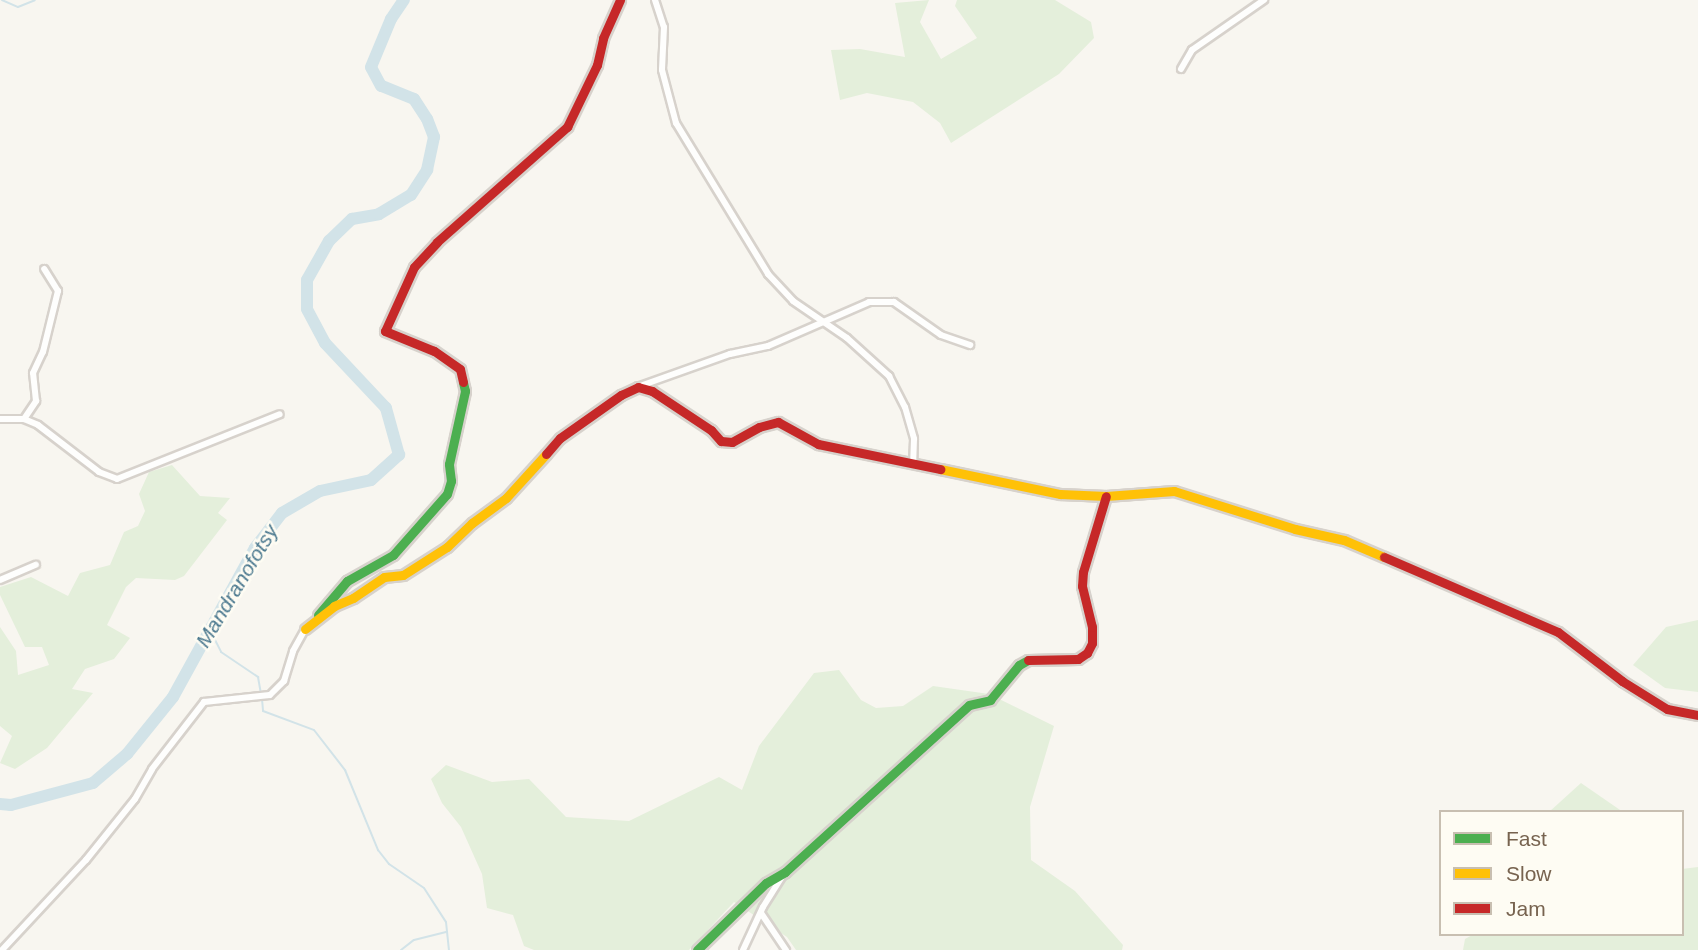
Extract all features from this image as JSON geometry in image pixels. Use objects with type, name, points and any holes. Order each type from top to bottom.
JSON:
[{"type":"street","points":[[2,950],[86,860],[135,799],[152,769],[204,702],[270,695],[284,681],[293,651],[305,629],[347,581],[367,567],[393,555],[447,494],[451,481],[449,464],[465,391],[460,369],[434,351],[385,331],[414,267],[437,242],[567,127],[597,65],[603,38],[620,0]]},
{"type":"street","points":[[655,0],[664,27],[662,70],[676,123],[768,274],[793,301],[827,323],[889,376],[905,407],[914,439],[913,463]]},
{"type":"street","points":[[1181,69],[1192,50],[1264,0]]},
{"type":"street","points":[[24,419],[35,405],[32,379],[43,352],[58,290],[44,269]]},
{"type":"street","points":[[305,629],[334,606],[353,598],[384,577],[403,575],[430,555],[447,547],[472,523],[506,498],[560,438],[621,395],[638,387],[730,354],[768,346],[827,323],[869,302],[894,302],[941,335],[970,345]]},
{"type":"street","points":[[638,387],[652,391],[711,430],[722,441],[732,442],[759,426],[778,422],[818,444],[1060,494],[1106,496],[1174,491],[1295,529],[1344,540],[1558,632],[1622,681],[1667,709],[1698,715]]},
{"type":"street","points":[[0,419],[24,419],[71,448],[99,472],[117,479],[280,414]]},
{"type":"street","points":[[697,950],[766,883],[785,872],[969,705],[990,700],[1019,665],[1027,660],[1078,659],[1087,653],[1092,643],[1092,627],[1082,586],[1083,572],[1106,496]]},
{"type":"street","points":[[0,580],[36,565]]},
{"type":"street","points":[[743,950],[785,872]]},
{"type":"street","points":[[761,913],[786,950]]},
{"type":"green space","points":[[929,0],[920,22],[941,59],[977,38],[955,6],[957,0],[1055,0],[1091,22],[1094,38],[1059,74],[951,143],[940,123],[913,102],[867,93],[840,100],[831,50],[860,49],[905,57],[895,3]]},
{"type":"green space","points":[[172,465],[200,496],[230,498],[218,513],[227,520],[184,576],[175,580],[136,578],[126,587],[107,625],[130,638],[114,659],[85,669],[72,689],[93,693],[47,748],[15,769],[0,763],[12,736],[0,726],[0,627],[16,651],[18,675],[49,665],[42,647],[25,647],[0,595],[0,587],[31,577],[68,596],[80,573],[110,565],[124,532],[138,526],[145,511],[139,494],[149,472]]},
{"type":"green space","points":[[1698,620],[1698,692],[1665,688],[1633,665],[1666,627]]},
{"type":"green space","points":[[839,670],[861,700],[876,708],[903,706],[933,686],[989,694],[1054,726],[1030,807],[1031,860],[1075,891],[1123,945],[1122,950],[796,950],[787,937],[734,902],[689,950],[534,950],[524,946],[513,915],[487,908],[482,874],[461,827],[442,803],[431,779],[446,765],[492,782],[529,779],[566,817],[629,821],[719,777],[742,790],[759,746],[814,673]]},
{"type":"green space","points":[[1581,783],[1620,810],[1551,810]]},
{"type":"green space","points":[[1698,867],[1698,950],[1463,950],[1465,939],[1470,936],[1684,936],[1684,869]]},
{"type":"waterway","points":[[2,0],[18,7],[35,0]]},
{"type":"waterway","name":"Mandranofotsy","points":[[0,804],[11,805],[93,783],[127,754],[173,697],[255,548],[282,513],[320,491],[371,480],[399,455],[386,408],[325,343],[307,309],[307,280],[329,241],[352,219],[379,214],[411,195],[427,170],[434,137],[427,119],[414,99],[381,86],[371,67],[391,19],[404,0]]},
{"type":"waterway","points":[[211,632],[221,652],[258,677],[261,694]]},
{"type":"waterway","points":[[262,699],[263,711],[314,730],[345,770],[378,850],[389,864],[424,888],[446,922],[449,950]]},
{"type":"waterway","points":[[401,950],[414,940],[447,932]]},
{"type":"traffic: fast","points":[[318,615],[347,581],[393,555],[447,494],[451,481],[449,464],[465,391],[463,382]]},
{"type":"traffic: fast","points":[[697,950],[766,883],[785,872],[969,705],[990,700],[1019,665],[1028,660]]},
{"type":"traffic: slow","points":[[305,629],[334,606],[353,598],[384,577],[403,575],[447,547],[472,523],[506,498],[546,454]]},
{"type":"traffic: slow","points":[[940,469],[1060,494],[1106,496],[1174,491],[1295,529],[1344,540],[1384,557]]},
{"type":"traffic: jam","points":[[463,382],[460,369],[434,351],[385,331],[414,267],[437,242],[567,127],[597,65],[603,38],[620,0]]},
{"type":"traffic: jam","points":[[546,454],[560,438],[621,395],[638,387],[652,391],[711,430],[721,441],[732,442],[759,427],[778,422],[818,444],[940,469]]},
{"type":"traffic: jam","points":[[1028,660],[1078,659],[1087,653],[1092,643],[1092,627],[1082,586],[1083,572],[1106,496]]},
{"type":"traffic: jam","points":[[1384,557],[1558,632],[1622,681],[1667,709],[1698,715]]}]
